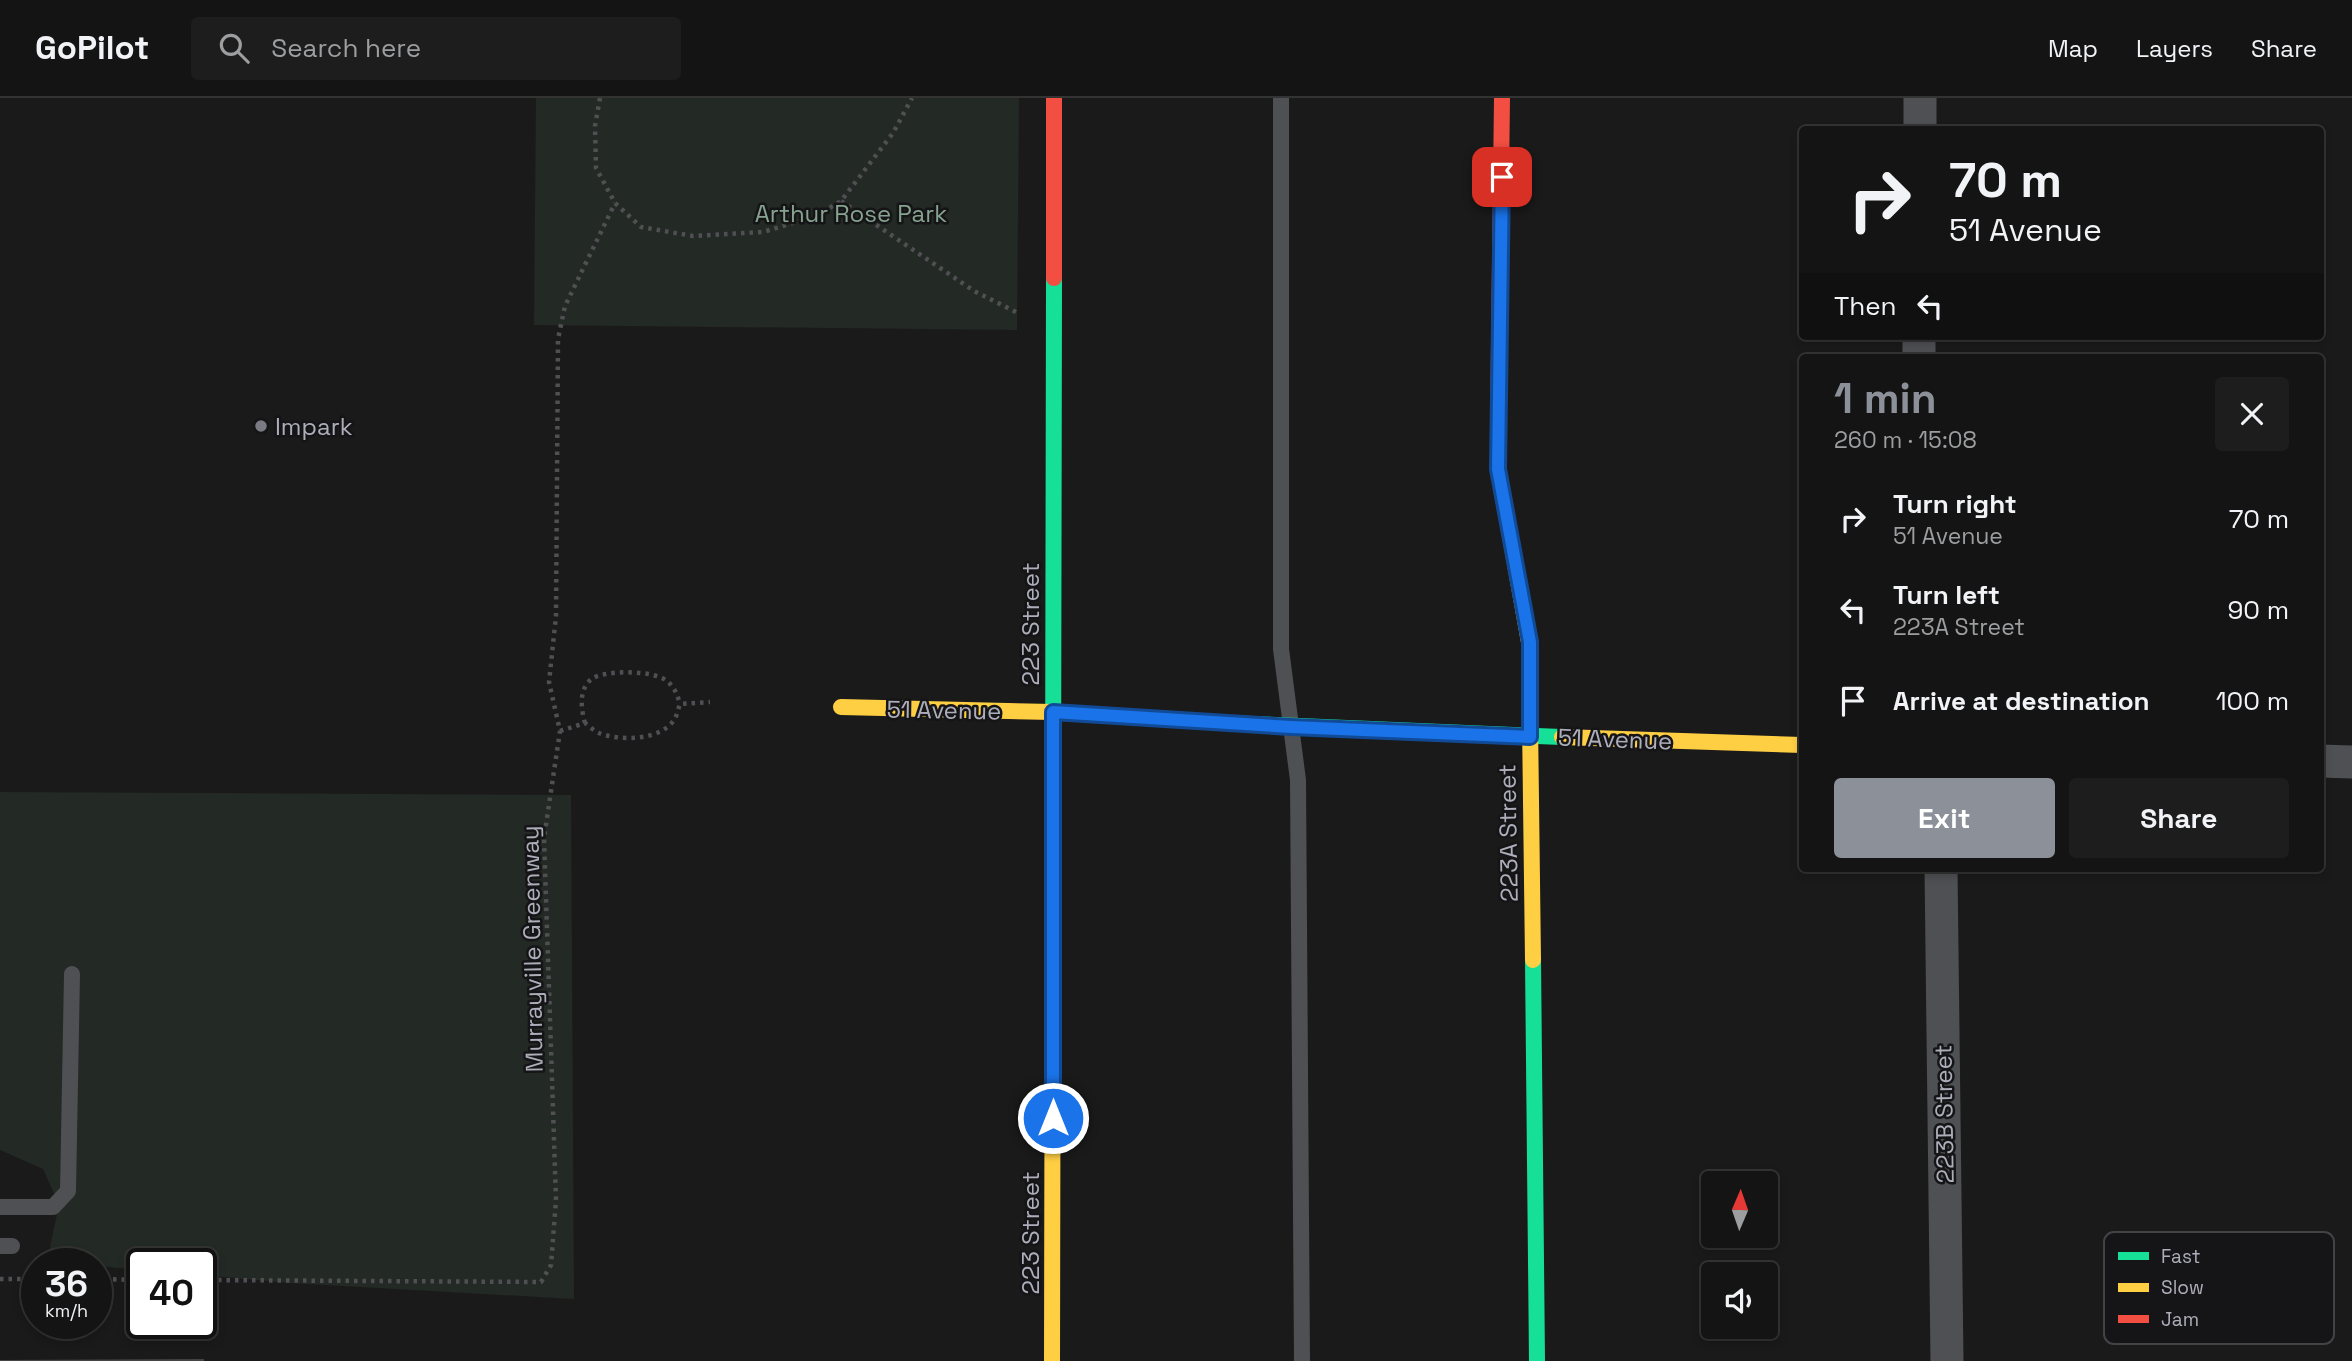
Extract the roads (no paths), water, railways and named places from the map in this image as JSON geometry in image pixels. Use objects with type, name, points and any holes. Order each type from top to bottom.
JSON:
[{"type":"street","name":"223 Street","points":[[1052,1361],[1055,98]]},
{"type":"street","name":"223A Street","points":[[1502,98],[1498,469],[1530,642],[1537,1361]]},
{"type":"street","points":[[1920,98],[1920,126]]},
{"type":"street","name":"51 Avenue","points":[[841,707],[1053,712],[1291,727],[1799,745]]},
{"type":"street","points":[[2324,761],[2352,762]]},
{"type":"street","name":"223B Street","points":[[1941,872],[1947,1361]]},
{"type":"lane","points":[[1281,98],[1281,649],[1298,780],[1302,1361]]},
{"type":"lane","points":[[0,1207],[53,1206],[68,1191],[72,974]]},
{"type":"place","name":"Impark","points":[[261,426]]},
{"type":"park label","name":"Arthur Rose Park","points":[[851,213]]}]
